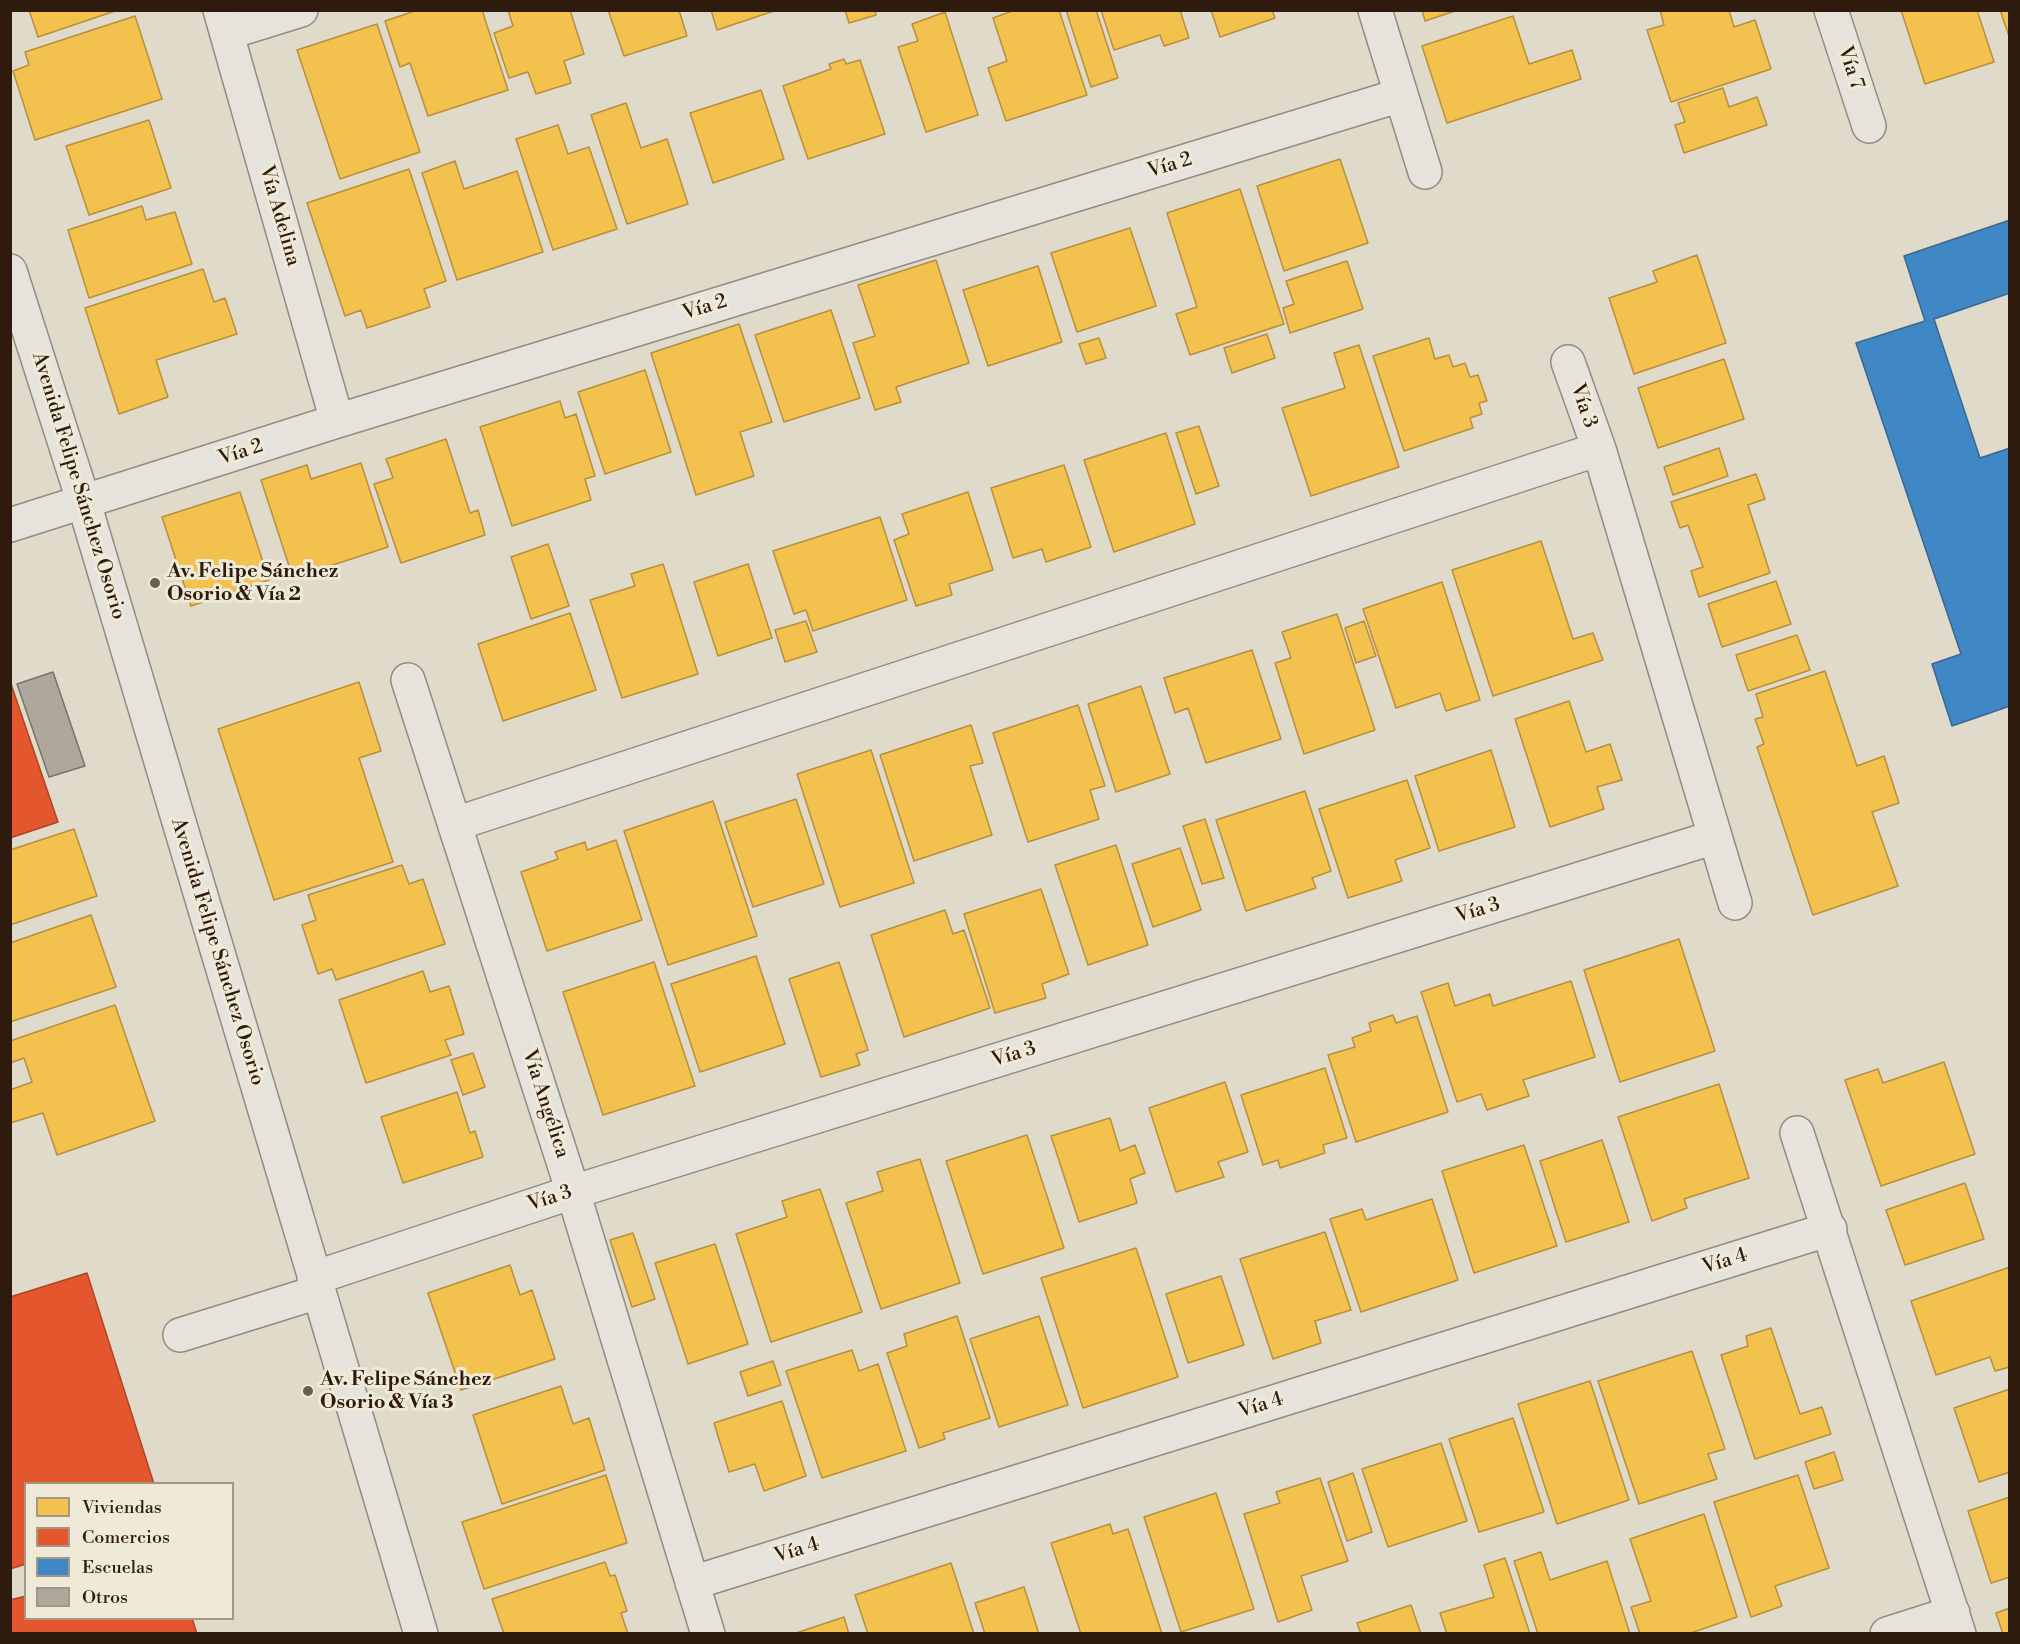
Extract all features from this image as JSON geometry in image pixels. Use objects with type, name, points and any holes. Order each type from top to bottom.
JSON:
[{"type":"street","points":[[224,22],[301,10]]},
{"type":"street","points":[[1375,10],[1425,172]]},
{"type":"street","name":"Vía 7","points":[[1831,10],[1869,126]]},
{"type":"street","name":"Vía Adelina","points":[[224,22],[337,421]]},
{"type":"street","name":"Vía 2","points":[[10,525],[337,421],[1401,95]]},
{"type":"street","name":"Avenida Felipe Sánchez Osorio","points":[[10,271],[84,503],[421,1634]]},
{"type":"street","name":"Vía 3","points":[[1568,362],[1599,449],[1735,903]]},
{"type":"street","name":"Vía 3","points":[[455,824],[1599,449]]},
{"type":"street","name":"Vía Angélica","points":[[408,680],[573,1192],[708,1634]]},
{"type":"street","name":"Vía 3","points":[[180,1335],[573,1192],[1715,837]]},
{"type":"street","points":[[1797,1133],[1956,1623],[1887,1634]]},
{"type":"street","name":"Vía 4","points":[[692,1583],[1830,1229]]},
{"type":"building: Viviendas","points":[[29,10],[118,10],[38,37]]},
{"type":"building: Viviendas","points":[[418,10],[482,10],[508,90],[428,116],[410,63],[400,67],[385,21]]},
{"type":"building: Viviendas","points":[[508,10],[570,10],[584,54],[564,61],[571,83],[536,94],[528,72],[509,78],[494,33],[513,26]]},
{"type":"building: Viviendas","points":[[608,10],[679,10],[687,36],[624,56]]},
{"type":"building: Viviendas","points":[[711,10],[777,10],[717,30]]},
{"type":"building: Viviendas","points":[[845,10],[875,10],[876,15],[849,23]]},
{"type":"building: Viviendas","points":[[1015,10],[1059,10],[1087,95],[1006,121],[988,68],[1007,61],[993,18]]},
{"type":"building: Viviendas","points":[[1066,10],[1096,10],[1118,78],[1091,87]]},
{"type":"building: Viviendas","points":[[1101,10],[1180,10],[1189,38],[1164,46],[1160,35],[1114,50]]},
{"type":"building: Viviendas","points":[[1211,10],[1272,10],[1275,18],[1220,37]]},
{"type":"building: Viviendas","points":[[1422,10],[1458,10],[1425,21]]},
{"type":"building: Viviendas","points":[[1660,10],[1729,10],[1734,27],[1755,20],[1771,69],[1671,102],[1647,30],[1664,25]]},
{"type":"building: Viviendas","points":[[1901,10],[1977,10],[1994,62],[1925,84]]},
{"type":"building: Viviendas","points":[[2000,10],[2010,10],[2010,39]]},
{"type":"building: Viviendas","points":[[945,12],[978,115],[926,132],[898,47],[918,41],[912,24]]},
{"type":"building: Viviendas","points":[[135,16],[162,99],[35,140],[13,71],[29,65],[25,52]]},
{"type":"building: Viviendas","points":[[1513,16],[1529,64],[1572,50],[1581,79],[1447,123],[1422,46]]},
{"type":"building: Viviendas","points":[[377,24],[420,152],[340,179],[297,50]]},
{"type":"building: Viviendas","points":[[844,59],[846,64],[860,60],[885,134],[808,159],[783,86],[831,69],[829,64]]},
{"type":"building: Viviendas","points":[[1723,88],[1729,107],[1757,97],[1767,125],[1684,153],[1675,125],[1685,122],[1678,103]]},
{"type":"building: Viviendas","points":[[761,90],[784,159],[713,183],[690,113]]},
{"type":"building: Viviendas","points":[[626,103],[641,148],[667,139],[688,204],[627,224],[591,115]]},
{"type":"building: Viviendas","points":[[149,120],[171,188],[89,215],[66,146]]},
{"type":"building: Viviendas","points":[[558,125],[568,154],[589,147],[617,229],[553,250],[516,139]]},
{"type":"building: Viviendas","points":[[1340,159],[1368,243],[1284,271],[1257,186]]},
{"type":"building: Viviendas","points":[[455,161],[464,189],[517,171],[543,252],[457,280],[422,173]]},
{"type":"building: Viviendas","points":[[409,169],[446,281],[424,289],[430,307],[367,328],[361,310],[345,316],[307,203]]},
{"type":"building: Viviendas","points":[[1240,189],[1284,324],[1190,355],[1176,314],[1197,307],[1167,213]]},
{"type":"building: Viviendas","points":[[142,206],[146,220],[175,212],[192,264],[89,298],[68,230]]},
{"type":"building: Viviendas","points":[[1130,228],[1156,306],[1077,332],[1051,253]]},
{"type":"building: Viviendas","points":[[1697,255],[1726,343],[1634,374],[1609,298],[1657,282],[1653,271]]},
{"type":"building: Viviendas","points":[[936,260],[969,363],[896,387],[901,402],[875,410],[853,343],[875,336],[858,285]]},
{"type":"building: Viviendas","points":[[1347,261],[1363,309],[1290,333],[1283,308],[1294,304],[1286,281]]},
{"type":"building: Viviendas","points":[[1038,266],[1062,342],[988,366],[963,290]]},
{"type":"building: Viviendas","points":[[203,269],[214,302],[225,298],[237,334],[156,360],[168,397],[119,414],[85,308]]},
{"type":"building: Viviendas","points":[[831,310],[860,398],[784,422],[755,335]]},
{"type":"building: Viviendas","points":[[739,324],[772,422],[740,432],[754,476],[696,495],[651,353]]},
{"type":"building: Viviendas","points":[[1267,334],[1275,358],[1232,373],[1224,348]]},
{"type":"building: Viviendas","points":[[1099,338],[1106,358],[1086,364],[1079,344]]},
{"type":"building: Viviendas","points":[[1429,338],[1435,359],[1449,355],[1453,367],[1465,363],[1470,377],[1478,375],[1487,401],[1479,403],[1482,414],[1470,418],[1473,428],[1404,451],[1373,356]]},
{"type":"building: Viviendas","points":[[1359,345],[1399,467],[1311,496],[1282,408],[1345,388],[1334,353]]},
{"type":"building: Viviendas","points":[[1724,359],[1744,419],[1658,448],[1638,388]]},
{"type":"building: Viviendas","points":[[645,370],[671,452],[605,474],[578,392]]},
{"type":"building: Viviendas","points":[[560,401],[565,418],[576,414],[595,476],[585,479],[591,500],[512,526],[480,427]]},
{"type":"building: Viviendas","points":[[1199,426],[1219,486],[1196,494],[1176,433]]},
{"type":"building: Viviendas","points":[[1166,433],[1195,524],[1114,552],[1084,460]]},
{"type":"building: Viviendas","points":[[446,439],[470,513],[478,510],[485,535],[401,563],[374,484],[393,478],[386,459]]},
{"type":"building: Viviendas","points":[[1719,448],[1728,476],[1673,495],[1664,467]]},
{"type":"building: Viviendas","points":[[361,463],[388,547],[293,578],[261,480],[307,465],[311,479]]},
{"type":"building: Viviendas","points":[[1064,465],[1091,547],[1046,562],[1042,549],[1013,558],[991,488]]},
{"type":"building: Viviendas","points":[[1756,474],[1765,499],[1748,505],[1770,573],[1699,597],[1691,571],[1703,567],[1688,525],[1680,528],[1671,502]]},
{"type":"building: Viviendas","points":[[240,492],[269,580],[191,606],[162,517]]},
{"type":"building: Viviendas","points":[[968,492],[993,570],[949,584],[952,595],[916,606],[894,540],[909,534],[902,514]]},
{"type":"building: Viviendas","points":[[880,517],[907,600],[813,631],[806,610],[794,614],[773,551]]},
{"type":"building: Viviendas","points":[[1541,541],[1573,639],[1593,633],[1603,660],[1493,696],[1452,570]]},
{"type":"building: Viviendas","points":[[548,544],[569,606],[531,619],[511,557]]},
{"type":"building: Viviendas","points":[[663,564],[698,674],[622,698],[590,600],[635,586],[631,574]]},
{"type":"building: Viviendas","points":[[748,564],[772,638],[718,656],[694,582]]},
{"type":"building: Viviendas","points":[[1776,581],[1791,624],[1722,647],[1708,604]]},
{"type":"building: Viviendas","points":[[1442,582],[1480,700],[1446,711],[1440,693],[1396,708],[1363,609]]},
{"type":"building: Viviendas","points":[[570,613],[596,690],[503,721],[478,644]]},
{"type":"building: Viviendas","points":[[1337,614],[1375,730],[1304,754],[1275,663],[1291,658],[1282,632]]},
{"type":"building: Viviendas","points":[[806,621],[817,652],[785,662],[775,630]]},
{"type":"building: Viviendas","points":[[1364,621],[1376,656],[1356,663],[1345,628]]},
{"type":"building: Viviendas","points":[[1797,635],[1810,670],[1748,691],[1736,655]]},
{"type":"building: Viviendas","points":[[1252,650],[1281,739],[1206,763],[1188,708],[1175,713],[1164,678]]},
{"type":"building: Viviendas","points":[[1825,671],[1857,766],[1884,756],[1899,803],[1872,812],[1898,886],[1813,915],[1757,747],[1764,744],[1755,719],[1763,717],[1756,694]]},
{"type":"building: Viviendas","points":[[359,682],[381,751],[359,758],[393,862],[274,900],[218,729]]},
{"type":"building: Viviendas","points":[[1141,686],[1170,774],[1116,792],[1088,704]]},
{"type":"building: Viviendas","points":[[1569,701],[1586,752],[1610,744],[1622,780],[1597,787],[1604,809],[1550,827],[1515,719]]},
{"type":"building: Viviendas","points":[[1078,705],[1105,786],[1090,790],[1099,819],[1028,842],[993,733]]},
{"type":"building: Viviendas","points":[[971,725],[983,763],[970,766],[992,835],[914,861],[880,755]]},
{"type":"building: Viviendas","points":[[871,750],[914,883],[840,907],[797,774]]},
{"type":"building: Viviendas","points":[[1491,750],[1515,827],[1439,851],[1415,776]]},
{"type":"building: Viviendas","points":[[1407,780],[1430,848],[1395,860],[1402,881],[1348,898],[1319,809]]},
{"type":"building: Viviendas","points":[[1305,791],[1331,871],[1312,878],[1316,888],[1246,911],[1216,820]]},
{"type":"building: Viviendas","points":[[796,799],[824,884],[753,907],[725,822]]},
{"type":"building: Viviendas","points":[[713,801],[757,936],[668,965],[624,831]]},
{"type":"building: Viviendas","points":[[1205,819],[1224,878],[1202,884],[1183,826]]},
{"type":"building: Viviendas","points":[[74,829],[97,896],[10,925],[10,850]]},
{"type":"building: Viviendas","points":[[616,840],[642,920],[547,951],[521,872],[558,859],[555,852],[585,842],[587,850]]},
{"type":"building: Viviendas","points":[[1116,845],[1148,945],[1088,965],[1055,865]]},
{"type":"building: Viviendas","points":[[1180,848],[1201,910],[1153,927],[1132,864]]},
{"type":"building: Viviendas","points":[[402,865],[409,884],[423,879],[445,944],[336,980],[332,969],[318,974],[302,925],[316,920],[308,895]]},
{"type":"building: Viviendas","points":[[1041,889],[1069,974],[1042,984],[1046,998],[995,1013],[964,914]]},
{"type":"building: Viviendas","points":[[945,910],[953,934],[964,930],[990,1008],[904,1037],[871,935]]},
{"type":"building: Viviendas","points":[[91,915],[116,987],[10,1022],[10,943]]},
{"type":"building: Viviendas","points":[[1679,939],[1715,1051],[1620,1082],[1584,970]]},
{"type":"building: Viviendas","points":[[756,956],[785,1044],[700,1072],[671,984]]},
{"type":"building: Viviendas","points":[[654,962],[695,1086],[603,1115],[563,992]]},
{"type":"building: Viviendas","points":[[839,962],[868,1050],[856,1054],[860,1065],[821,1077],[789,979]]},
{"type":"building: Viviendas","points":[[423,971],[430,992],[449,986],[464,1034],[445,1040],[451,1055],[366,1083],[339,1000]]},
{"type":"building: Viviendas","points":[[1571,981],[1595,1057],[1523,1080],[1529,1096],[1487,1110],[1481,1094],[1457,1102],[1421,992],[1448,983],[1455,1006],[1490,994],[1493,1006]]},
{"type":"building: Viviendas","points":[[115,1005],[155,1121],[57,1155],[43,1113],[10,1123],[10,1090],[32,1082],[24,1058],[10,1063],[10,1041]]},
{"type":"building: Viviendas","points":[[1393,1015],[1396,1023],[1417,1016],[1448,1112],[1356,1142],[1328,1055],[1355,1047],[1352,1038],[1371,1031],[1369,1023]]},
{"type":"building: Viviendas","points":[[473,1053],[485,1087],[463,1095],[451,1060]]},
{"type":"building: Viviendas","points":[[1944,1062],[1975,1154],[1881,1186],[1845,1080],[1878,1069],[1883,1083]]},
{"type":"building: Viviendas","points":[[1325,1068],[1347,1138],[1323,1145],[1325,1153],[1280,1168],[1278,1160],[1263,1165],[1241,1095]]},
{"type":"building: Viviendas","points":[[1225,1082],[1248,1152],[1218,1162],[1224,1177],[1176,1192],[1149,1108]]},
{"type":"building: Viviendas","points":[[1719,1084],[1749,1178],[1684,1199],[1687,1208],[1652,1221],[1618,1117]]},
{"type":"building: Viviendas","points":[[457,1092],[470,1133],[475,1131],[483,1157],[403,1183],[381,1117]]},
{"type":"building: Viviendas","points":[[1110,1118],[1120,1151],[1135,1145],[1145,1173],[1130,1179],[1137,1203],[1079,1222],[1051,1136]]},
{"type":"building: Viviendas","points":[[1027,1135],[1064,1248],[983,1274],[946,1161]]},
{"type":"building: Viviendas","points":[[1602,1140],[1629,1222],[1566,1242],[1540,1161]]},
{"type":"building: Viviendas","points":[[1524,1145],[1557,1246],[1474,1273],[1442,1171]]},
{"type":"building: Viviendas","points":[[920,1159],[960,1283],[881,1309],[846,1203],[883,1191],[877,1172]]},
{"type":"building: Viviendas","points":[[1965,1183],[1984,1239],[1905,1265],[1886,1210]]},
{"type":"building: Viviendas","points":[[820,1189],[862,1312],[771,1342],[736,1234],[787,1217],[782,1201]]},
{"type":"building: Viviendas","points":[[1432,1199],[1458,1280],[1361,1312],[1330,1219],[1362,1209],[1366,1220]]},
{"type":"building: Viviendas","points":[[1325,1232],[1351,1310],[1315,1321],[1321,1343],[1273,1359],[1240,1259]]},
{"type":"building: Viviendas","points":[[633,1233],[655,1299],[632,1307],[610,1240]]},
{"type":"building: Viviendas","points":[[715,1244],[748,1344],[688,1364],[655,1263]]},
{"type":"building: Viviendas","points":[[1136,1248],[1178,1377],[1083,1408],[1041,1278]]},
{"type":"building: Viviendas","points":[[510,1265],[520,1295],[532,1290],[555,1359],[461,1390],[428,1293]]},
{"type":"building: Viviendas","points":[[2010,1267],[2010,1367],[1995,1371],[1990,1357],[1936,1375],[1911,1301]]},
{"type":"building: Viviendas","points":[[1221,1276],[1244,1345],[1188,1363],[1166,1294]]},
{"type":"building: Viviendas","points":[[957,1316],[990,1418],[943,1433],[945,1439],[919,1448],[887,1353],[907,1346],[904,1334]]},
{"type":"building: Viviendas","points":[[1039,1316],[1068,1405],[999,1427],[970,1339]]},
{"type":"building: Viviendas","points":[[1771,1328],[1800,1414],[1822,1407],[1831,1434],[1755,1459],[1721,1355],[1748,1346],[1746,1336]]},
{"type":"building: Viviendas","points":[[852,1350],[859,1371],[878,1364],[906,1451],[822,1478],[786,1371]]},
{"type":"building: Viviendas","points":[[1692,1351],[1725,1449],[1708,1454],[1717,1479],[1639,1504],[1598,1381]]},
{"type":"building: Viviendas","points":[[773,1361],[781,1385],[748,1396],[740,1372]]},
{"type":"building: Viviendas","points":[[1590,1381],[1629,1500],[1557,1524],[1518,1404]]},
{"type":"building: Viviendas","points":[[561,1386],[573,1424],[589,1418],[605,1470],[502,1504],[473,1415]]},
{"type":"building: Viviendas","points":[[2010,1389],[2010,1472],[1979,1482],[1954,1408]]},
{"type":"building: Viviendas","points":[[782,1401],[806,1476],[764,1491],[755,1464],[729,1472],[714,1423]]},
{"type":"building: Viviendas","points":[[1513,1418],[1544,1512],[1479,1532],[1449,1439]]},
{"type":"building: Viviendas","points":[[1441,1443],[1467,1521],[1388,1547],[1362,1469]]},
{"type":"building: Viviendas","points":[[1834,1452],[1843,1480],[1814,1489],[1805,1462]]},
{"type":"building: Viviendas","points":[[1353,1473],[1372,1532],[1347,1541],[1328,1482]]},
{"type":"building: Viviendas","points":[[606,1475],[627,1543],[484,1589],[462,1522]]},
{"type":"building: Viviendas","points":[[1798,1475],[1829,1568],[1775,1586],[1782,1606],[1751,1617],[1714,1502]]},
{"type":"building: Viviendas","points":[[1320,1478],[1348,1561],[1301,1576],[1312,1610],[1278,1622],[1244,1514],[1280,1503],[1276,1492]]},
{"type":"building: Viviendas","points":[[1216,1493],[1254,1609],[1181,1632],[1144,1517]]},
{"type":"building: Viviendas","points":[[2010,1497],[2010,1577],[1991,1583],[1968,1511]]},
{"type":"building: Viviendas","points":[[1704,1514],[1737,1617],[1688,1634],[1640,1634],[1631,1607],[1651,1601],[1630,1539]]},
{"type":"building: Viviendas","points":[[1110,1524],[1113,1534],[1128,1529],[1162,1634],[1081,1634],[1051,1543]]},
{"type":"building: Viviendas","points":[[1541,1552],[1550,1580],[1607,1561],[1630,1634],[1538,1634],[1514,1561]]},
{"type":"building: Viviendas","points":[[1505,1558],[1530,1634],[1447,1634],[1440,1613],[1494,1597],[1484,1565]]},
{"type":"building: Viviendas","points":[[605,1562],[610,1576],[615,1575],[627,1611],[621,1613],[628,1634],[504,1634],[492,1599]]},
{"type":"building: Viviendas","points":[[951,1563],[974,1634],[868,1634],[855,1595]]},
{"type":"building: Viviendas","points":[[1024,1587],[1039,1634],[985,1634],[975,1603]]},
{"type":"building: Viviendas","points":[[1411,1605],[1421,1634],[1361,1634],[1357,1623]]},
{"type":"building: Viviendas","points":[[2010,1608],[2010,1634],[2003,1634],[1996,1613]]},
{"type":"building: Viviendas","points":[[844,1617],[849,1634],[793,1634]]},
{"type":"building: Comercios","points":[[10,681],[58,822],[10,838]]},
{"type":"building: Comercios","points":[[87,1273],[153,1482],[24,1482],[24,1565],[10,1569],[10,1297]]},
{"type":"building: Comercios","points":[[24,1596],[24,1620],[193,1620],[197,1634],[10,1634],[10,1600]]},
{"type":"building: Escuelas","points":[[2010,220],[2010,293],[1934,319],[1980,458],[2010,448],[2010,706],[1952,726],[1932,664],[1961,654],[1856,343],[1925,321],[1904,256]]},
{"type":"building: Otros","points":[[53,672],[85,766],[49,777],[17,684]]},
{"type":"place","name":"Av. Felipe Sánchez Osorio & Vía 2","points":[[155,583]]},
{"type":"place","name":"Av. Felipe Sánchez Osorio & Vía 3","points":[[308,1391]]}]
